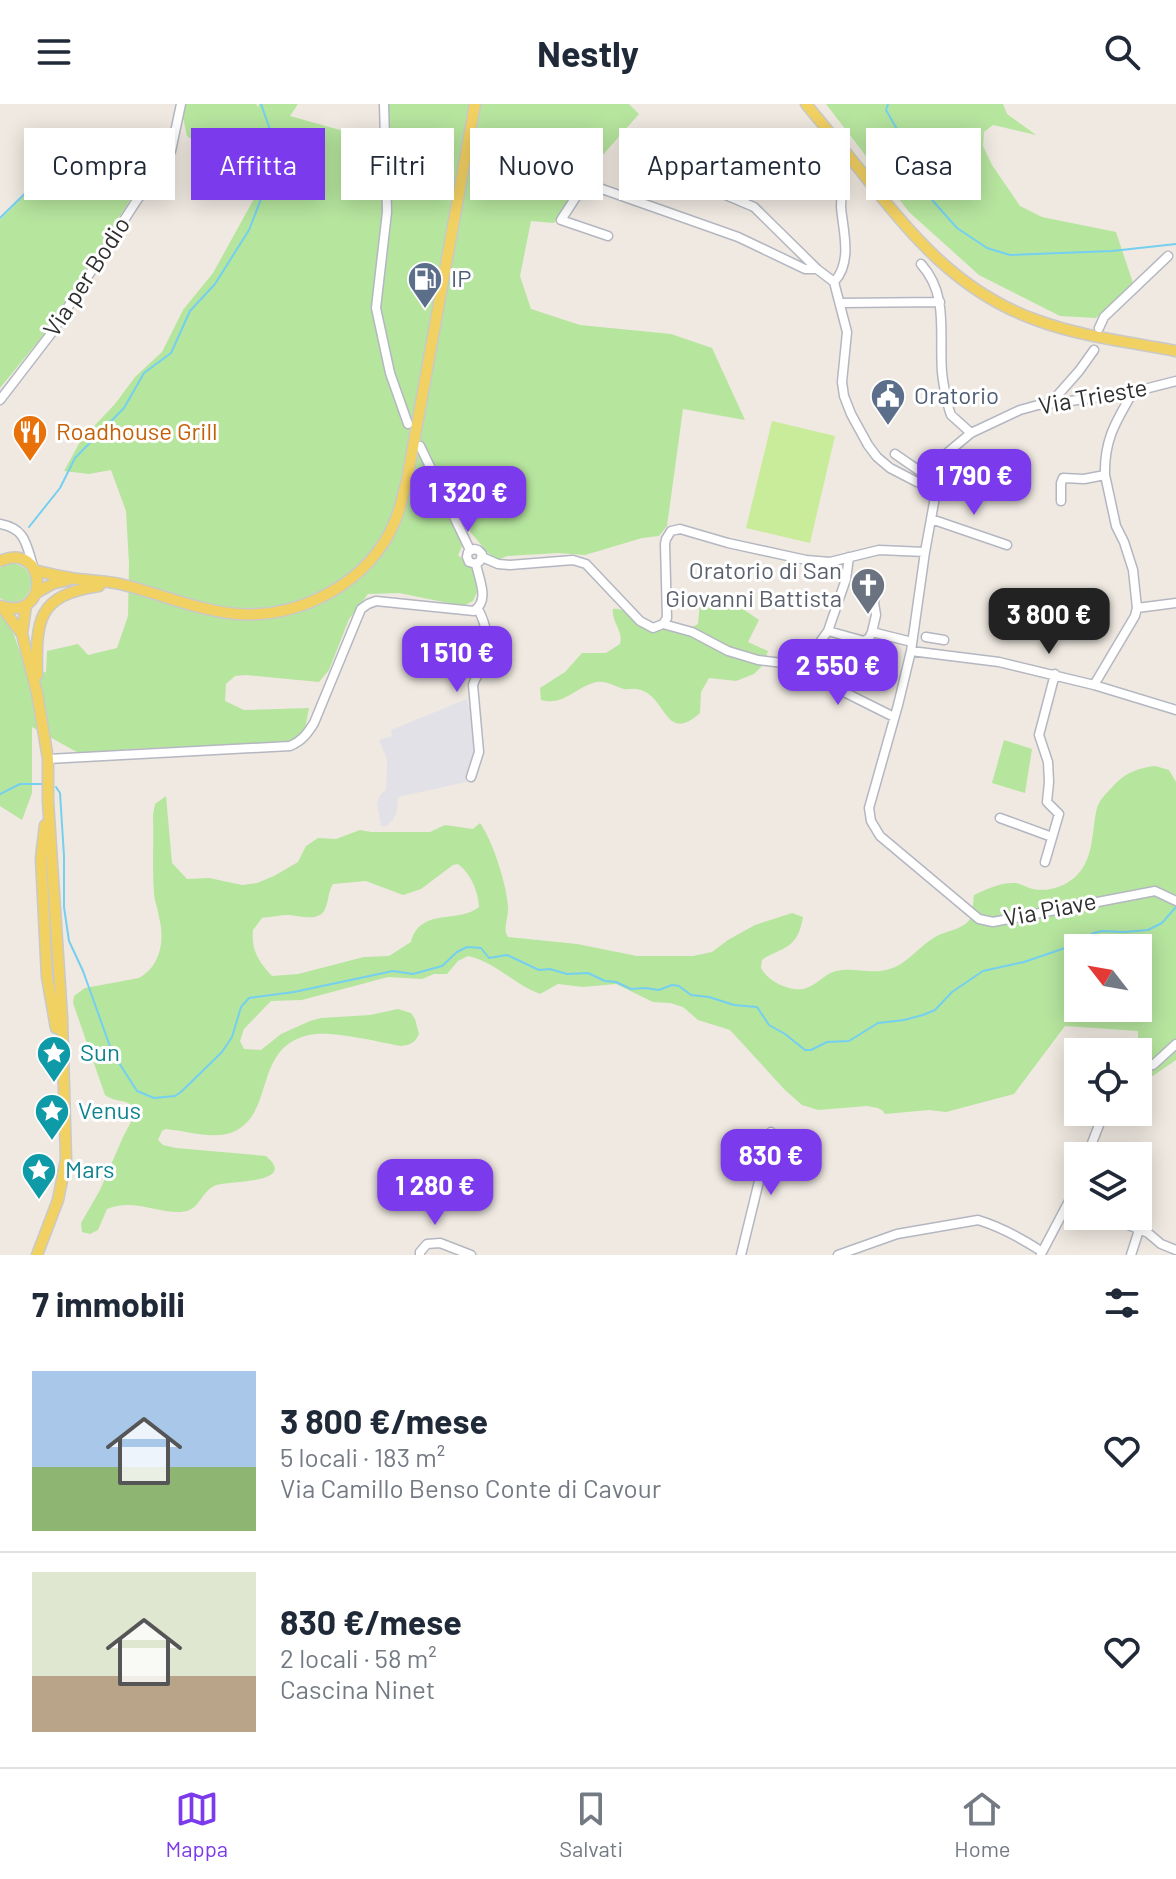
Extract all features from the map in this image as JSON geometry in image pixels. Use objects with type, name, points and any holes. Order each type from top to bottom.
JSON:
[{"type":"main road","points":[[3,559],[22,559],[34,569],[73,579],[117,583],[237,614],[274,613],[307,604],[339,587],[373,558],[396,521],[407,480],[475,104]]},
{"type":"main road","points":[[806,104],[918,242],[973,287],[1038,321],[1080,333],[1176,351]]},
{"type":"main road","points":[[34,569],[38,578],[36,593]]},
{"type":"main road","points":[[0,606],[18,608],[52,584],[73,579]]},
{"type":"main road","points":[[37,693],[36,640],[40,621],[50,603],[82,588],[117,583]]},
{"type":"main road","points":[[26,605],[22,634],[37,693],[48,759],[66,1160],[58,1200],[37,1255]]},
{"type":"main road","points":[[0,606],[22,634]]},
{"type":"main road","points":[[48,801],[41,858],[47,977],[64,1081]]},
{"type":"main road","points":[[46,933],[51,925],[50,892],[53,879]]},
{"type":"main road","points":[[46,933],[51,938],[59,978]]},
{"type":"street","name":"Via per Bodio","points":[[0,400],[50,335],[159,171],[171,151],[181,104]]},
{"type":"street","points":[[384,104],[387,212],[376,308],[390,373],[408,424]]},
{"type":"street","points":[[608,236],[561,220],[585,183],[738,237],[805,269],[817,269]]},
{"type":"street","points":[[737,200],[754,207],[834,282],[847,332],[842,382],[844,396],[868,445],[890,468],[917,482],[938,482]]},
{"type":"street","points":[[834,282],[840,276],[846,247],[842,200]]},
{"type":"street","points":[[1099,328],[1104,317],[1168,256]]},
{"type":"street","points":[[921,264],[936,286],[940,302],[942,373],[949,409],[951,415],[971,433]]},
{"type":"street","points":[[840,303],[940,302]]},
{"type":"street","points":[[1056,403],[1056,397],[1094,350]]},
{"type":"street","name":"Via Trieste","points":[[871,821],[869,808],[911,646],[941,464],[947,453],[971,433],[1020,410],[1133,392],[1176,381]]},
{"type":"street","points":[[1094,685],[1137,608],[1133,570],[1116,526],[1105,475],[1105,454],[1110,435],[1133,392]]},
{"type":"street","points":[[420,446],[470,550],[467,554],[471,563],[479,560],[510,565],[573,560],[586,564],[640,621],[653,628],[663,624],[667,618],[665,544],[671,531],[680,529],[728,543],[806,560],[830,562],[879,550],[925,552]]},
{"type":"street","points":[[895,454],[938,482]]},
{"type":"street","points":[[1061,501],[1063,478],[1084,479],[1105,475]]},
{"type":"street","points":[[931,519],[1007,545]]},
{"type":"street","points":[[0,524],[13,527],[24,537],[34,569]]},
{"type":"street","points":[[3,559],[18,549],[24,537]]},
{"type":"street","points":[[799,665],[807,660],[828,631],[846,579],[849,557]]},
{"type":"street","points":[[48,759],[290,746],[298,743],[314,723],[357,617],[368,604],[376,601],[470,611],[478,609],[483,601],[479,560]]},
{"type":"street","points":[[828,631],[864,641],[869,638],[876,615],[876,590]]},
{"type":"street","points":[[1137,608],[1176,603]]},
{"type":"street","points":[[471,777],[479,752],[473,685],[485,659],[487,645],[478,609]]},
{"type":"street","points":[[663,624],[692,632],[728,651],[758,660],[799,665],[832,686],[894,717]]},
{"type":"street","points":[[872,632],[932,654],[999,662],[1055,674],[1176,710]]},
{"type":"street","points":[[932,654],[935,639]]},
{"type":"street","points":[[1045,862],[1059,814],[1047,802],[1048,762],[1039,735],[1055,674]]},
{"type":"street","points":[[1000,818],[1052,837]]},
{"type":"street","name":"Via Piave","points":[[871,821],[880,836],[979,919],[993,922],[1155,891],[1173,899]]},
{"type":"street","points":[[1152,1065],[1176,1044]]},
{"type":"street","points":[[741,1255],[771,1132]]},
{"type":"street","points":[[838,1255],[897,1234],[978,1220],[1021,1238],[1041,1253],[1064,1218]]},
{"type":"street","points":[[1131,1255],[1139,1230],[1176,1250]]},
{"type":"street","points":[[420,1255],[427,1244],[440,1243],[471,1255]]},
{"type":"shaded area","points":[[467,699],[468,706],[471,706],[476,744],[466,782],[398,797],[397,812],[392,821],[381,826],[377,804],[386,790],[387,759],[379,740],[392,736],[391,730]]},
{"type":"green space","points":[[185,104],[256,104],[258,107],[259,104],[298,104],[290,116],[341,130],[341,200],[454,200],[454,128],[389,128],[388,104],[629,104],[639,114],[627,128],[619,128],[619,137],[603,155],[603,128],[470,128],[470,200],[569,200],[554,223],[531,221],[520,276],[531,309],[580,325],[671,334],[712,348],[745,420],[683,409],[667,526],[659,536],[585,555],[558,553],[507,556],[498,560],[488,553],[462,522],[452,521],[463,544],[458,555],[473,568],[477,592],[473,601],[463,606],[399,593],[368,594],[349,619],[329,670],[319,682],[246,675],[235,676],[226,684],[225,701],[244,710],[309,708],[305,729],[292,742],[129,749],[82,755],[32,727],[32,793],[22,820],[0,806],[0,610],[14,635],[28,675],[46,672],[47,651],[78,644],[88,655],[117,648],[128,616],[126,511],[111,470],[89,474],[64,471],[81,440],[135,377],[162,352],[183,310],[213,273],[253,200],[325,200],[325,128],[191,128],[191,139],[187,136],[182,113]]},
{"type":"green space","points":[[826,104],[1003,104],[1007,114],[1036,135],[993,125],[984,132],[983,146],[992,165],[1020,206],[1042,217],[1116,232],[1133,283],[1096,318],[1060,316],[979,275],[900,200],[981,200],[981,128],[866,128],[866,156],[850,135],[850,128],[844,128]]},
{"type":"green space","points":[[24,196],[24,200],[130,200],[45,333],[0,388],[0,220]]},
{"type":"green space","points":[[881,389],[895,410],[887,415],[873,395]]},
{"type":"green space","points":[[772,421],[835,436],[810,543],[746,528]]},
{"type":"green space","points":[[7,564],[19,565],[27,570],[30,587],[21,600],[12,602],[0,598],[0,568]]},
{"type":"green space","points":[[716,595],[728,599],[759,620],[748,642],[768,651],[763,665],[754,674],[736,681],[709,678],[701,692],[700,713],[688,722],[679,724],[672,721],[646,692],[605,682],[593,683],[556,701],[541,700],[540,688],[565,672],[582,653],[606,653],[620,644],[613,609],[623,610],[649,630],[659,631],[695,626],[698,624],[700,602]]},
{"type":"green space","points":[[1004,740],[1032,749],[1025,793],[992,783]]},
{"type":"green space","points":[[1155,766],[1169,770],[1176,782],[1176,1060],[1152,1076],[1152,1038],[1138,1038],[1138,1031],[1065,1026],[1014,1094],[946,1112],[929,1110],[885,1114],[878,1108],[867,1106],[818,1110],[802,1105],[785,1090],[730,1030],[698,1020],[683,1007],[653,1002],[616,984],[583,987],[558,984],[540,994],[487,963],[468,956],[458,961],[447,974],[434,974],[422,979],[388,977],[302,1000],[271,1001],[244,1029],[240,1041],[244,1049],[261,1050],[281,1034],[321,1018],[370,1015],[398,1009],[411,1013],[419,1034],[412,1043],[401,1046],[330,1034],[309,1035],[291,1042],[279,1053],[271,1067],[255,1111],[246,1123],[233,1132],[217,1135],[166,1129],[158,1140],[163,1145],[176,1148],[266,1156],[274,1165],[274,1172],[257,1180],[214,1186],[187,1211],[116,1206],[107,1209],[98,1230],[90,1234],[82,1232],[81,1223],[100,1190],[135,1108],[105,1095],[73,1003],[74,996],[85,988],[139,978],[157,959],[162,934],[154,895],[153,815],[155,804],[166,796],[172,863],[187,879],[209,878],[242,885],[257,883],[298,862],[306,846],[318,838],[336,839],[360,830],[430,832],[445,825],[473,829],[480,823],[494,852],[505,888],[508,937],[577,944],[637,956],[693,956],[712,952],[755,925],[792,913],[803,917],[798,934],[786,947],[762,960],[761,968],[773,981],[785,987],[803,989],[836,971],[893,968],[930,940],[967,922],[972,914],[974,895],[989,888],[1016,883],[1044,890],[1070,881],[1086,863],[1100,801],[1116,783],[1134,771]],"holes":[[[458,864],[467,873],[479,907],[461,915],[422,924],[411,942],[389,956],[364,957],[298,974],[272,976],[257,956],[253,930],[262,918],[319,916],[325,909],[333,884],[366,881],[403,895],[421,889],[453,865]]]},
{"type":"waterway","points":[[29,527],[60,488],[75,458],[124,408],[144,373],[171,353],[190,311],[215,284],[249,230],[275,163],[288,151],[272,135],[261,104]]},
{"type":"waterway","points":[[888,104],[886,110],[898,131],[904,152],[933,201],[957,228],[987,248],[1010,255],[1112,251],[1176,244]]},
{"type":"waterway","points":[[0,218],[24,195]]},
{"type":"waterway","points":[[0,794],[20,784],[42,784]]},
{"type":"waterway","points":[[56,787],[60,793],[64,907],[69,941],[112,1052],[137,1091],[154,1098],[175,1096],[181,1092],[222,1052],[232,1037],[241,1007],[249,998],[393,971],[413,974],[442,966],[467,947],[481,948],[489,958],[507,955],[539,970],[588,973],[631,989],[659,990],[679,986],[691,995],[757,1007],[769,1025],[805,1050],[811,1050],[827,1042],[849,1041],[878,1023],[904,1020],[935,1010],[952,992],[983,971],[1024,962],[1102,931],[1148,930],[1162,923],[1176,907]]},
{"type":"place","name":"IP","points":[[425,310]]},
{"type":"place","name":"Oratorio","points":[[888,427]]},
{"type":"place","name":"Roadhouse Grill","points":[[30,463]]},
{"type":"place","name":"Oratorio di San Giovanni Battista","points":[[868,616]]},
{"type":"place","name":"Sun","points":[[54,1084]]},
{"type":"place","name":"Venus","points":[[52,1142]]},
{"type":"place","name":"Mars","points":[[39,1201]]}]
